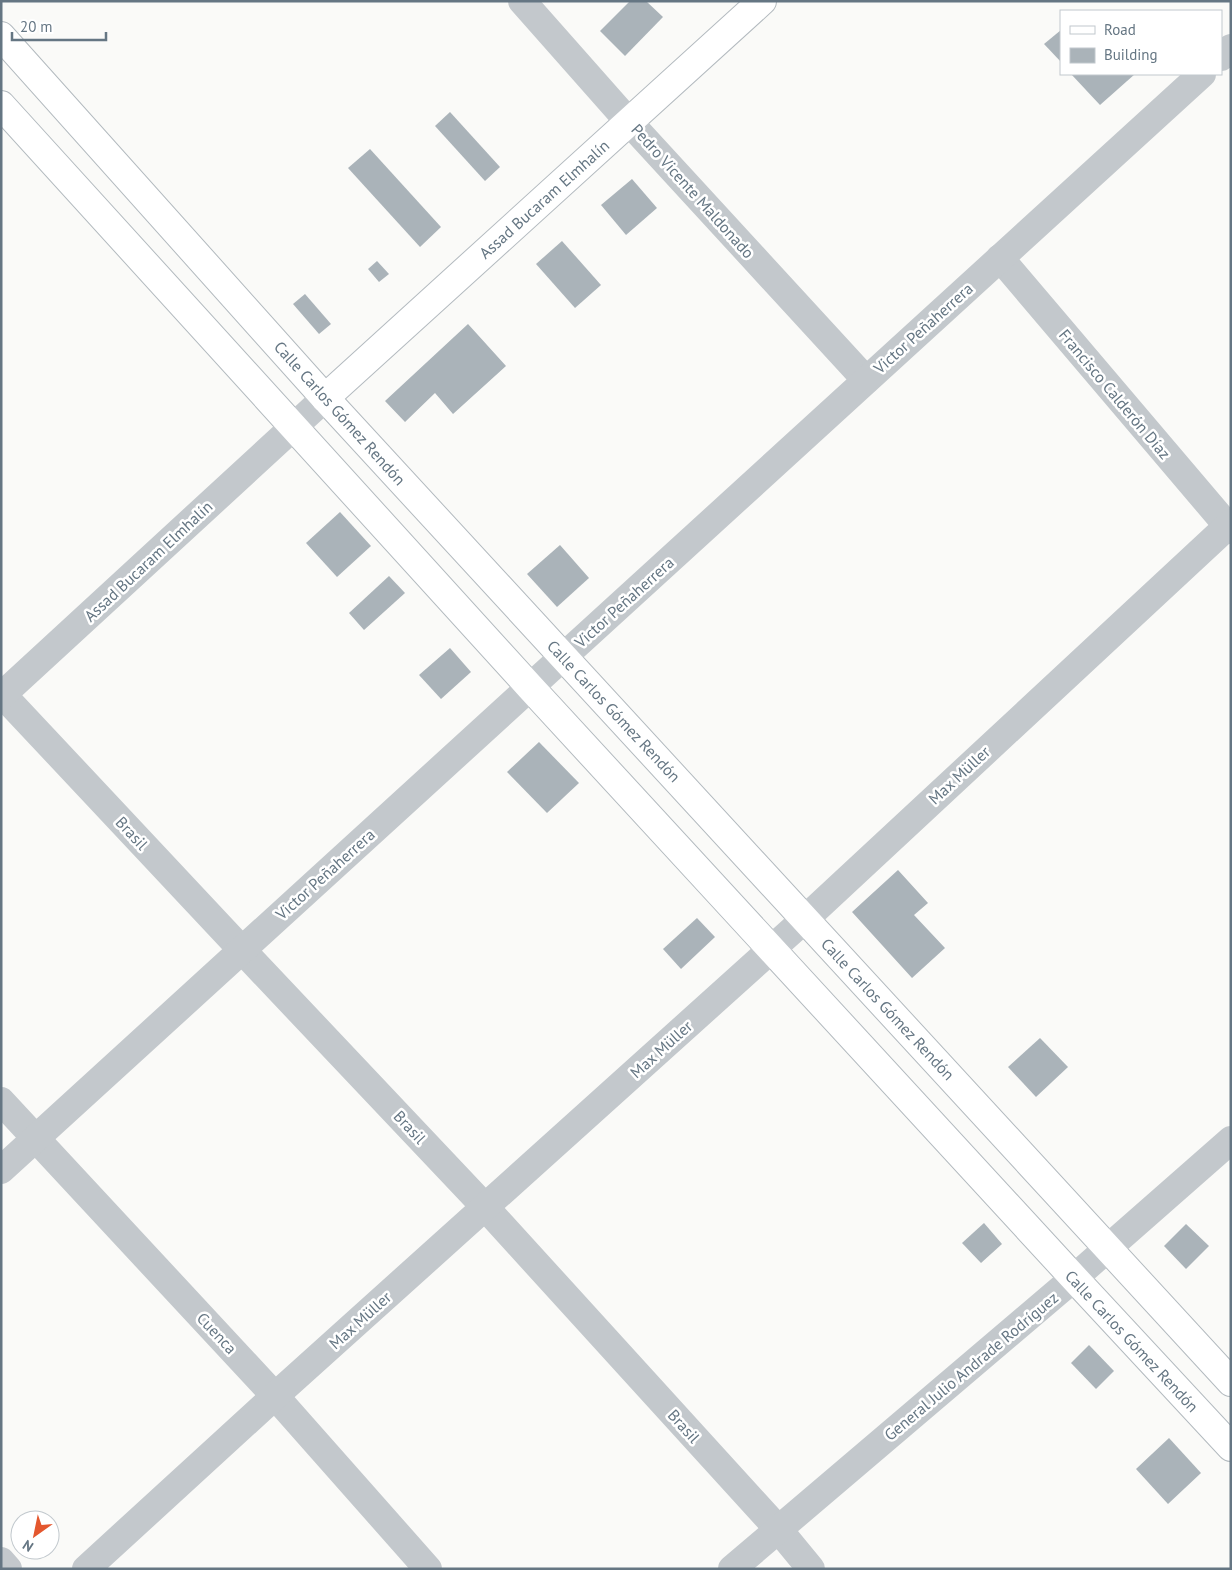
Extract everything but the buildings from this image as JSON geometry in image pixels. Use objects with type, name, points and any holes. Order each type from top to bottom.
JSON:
[{"type":"main road","name":"Assad Bucaram Elmhalín","points":[[326,398],[762,1]]},
{"type":"main road","name":"Calle Carlos Gómez Rendón","points":[[1,36],[326,398],[1231,1382]]},
{"type":"main road","name":"Calle Carlos Gómez Rendón","points":[[1,105],[294,425],[530,687],[1231,1447]]},
{"type":"street","name":"Pedro Vicente Maldonado","points":[[522,1],[629,122],[866,380]]},
{"type":"street","name":"Victor Peñaherrera","points":[[1,1170],[1201,75]]},
{"type":"street","name":"Francisco Calderón Díaz","points":[[1000,258],[1230,526]]},
{"type":"street","name":"Assad Bucaram Elmhalín","points":[[2,694],[294,425],[326,398]]},
{"type":"street","name":"Max Müller","points":[[86,1569],[275,1396],[805,919],[1230,526]]},
{"type":"street","name":"Brasil","points":[[2,694],[485,1207],[778,1530],[811,1569]]},
{"type":"street","name":"Cuenca","points":[[1,1101],[275,1396],[428,1569]]},
{"type":"street","name":"General Julio Andrade Rodríguez","points":[[732,1569],[1074,1278],[1231,1140]]},
{"type":"street","points":[[1,1561],[8,1569]]}]
